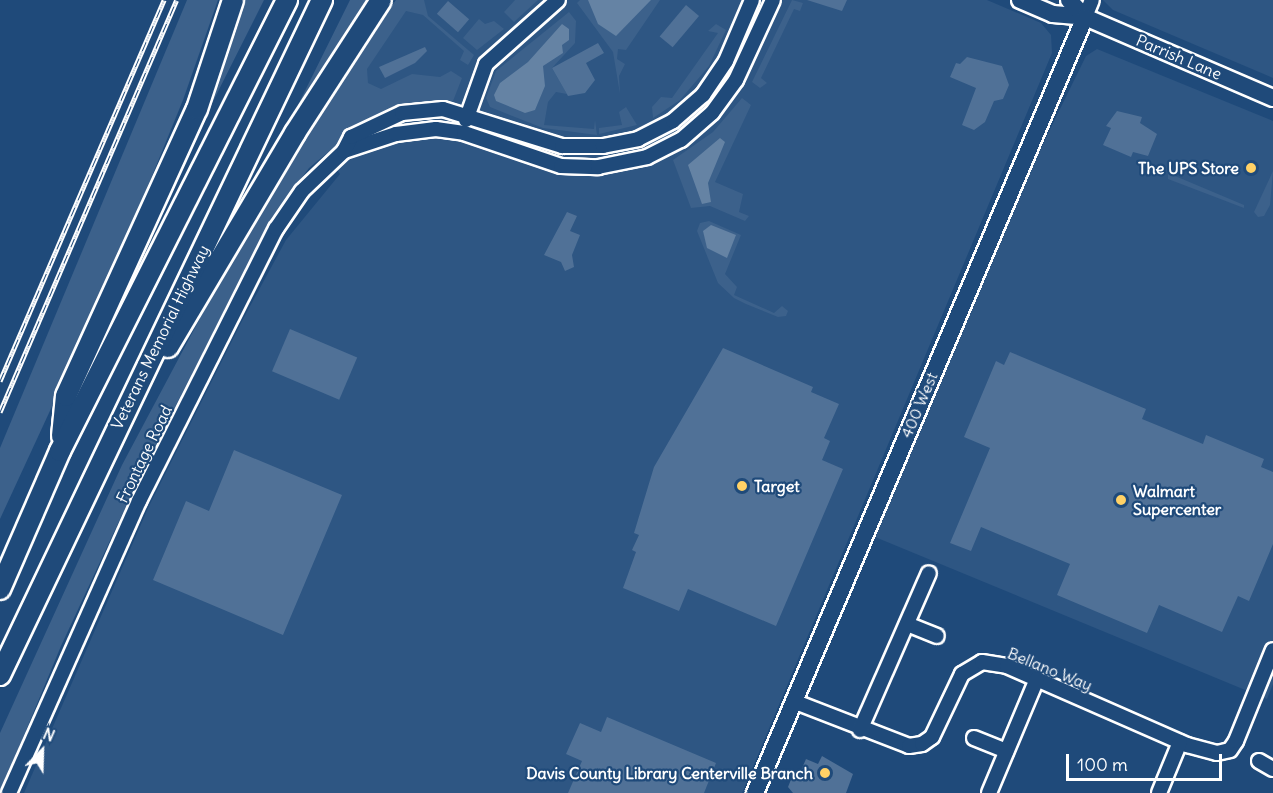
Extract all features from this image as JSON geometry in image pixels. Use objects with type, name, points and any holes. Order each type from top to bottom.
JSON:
[{"type":"highway","points":[[60,451],[66,396],[197,109],[233,0]]},
{"type":"highway","points":[[0,589],[60,451],[287,0]]},
{"type":"highway","name":"Veterans Memorial Highway","points":[[0,675],[322,0]]},
{"type":"highway","points":[[108,447],[295,133],[381,0]]},
{"type":"main road","name":"Parrish Lane","points":[[1020,0],[1053,14],[1085,17],[1273,98]]},
{"type":"main road","name":"Parrish Lane","points":[[1069,0],[1085,17]]},
{"type":"main road","name":"400 West","points":[[755,793],[1085,17]]},
{"type":"street","points":[[464,132],[467,114],[486,64],[558,0]]},
{"type":"street","name":"Frontage Road","points":[[9,793],[135,510],[271,239],[302,191],[344,151],[351,137],[402,113],[443,109],[467,114],[562,146],[603,146],[638,139],[674,121],[703,95],[726,61],[752,0]]},
{"type":"street","name":"Frontage Road","points":[[344,151],[409,131],[464,132],[561,166],[610,165],[659,152],[699,126],[724,98],[773,0]]},
{"type":"street","points":[[1085,17],[1092,0]]},
{"type":"street","points":[[860,730],[929,573]]},
{"type":"street","points":[[907,624],[937,636]]},
{"type":"street","name":"Bellano Way","points":[[793,701],[860,730],[909,746],[922,744],[932,737],[962,674],[982,662],[1007,666],[1180,742],[1217,753],[1230,750],[1273,650]]},
{"type":"street","points":[[989,793],[1037,679]]},
{"type":"street","points":[[974,738],[1007,751]]},
{"type":"street","points":[[1159,793],[1180,742]]},
{"type":"street","points":[[1259,761],[1273,769]]},
{"type":"shaded area","points":[[187,0],[218,0],[183,100],[103,296],[0,519],[0,448]]},
{"type":"shaded area","points":[[243,0],[264,0],[177,173],[226,57]]},
{"type":"shaded area","points":[[350,0],[373,0],[264,169],[297,107]]},
{"type":"shaded area","points":[[396,0],[987,0],[1041,23],[1051,35],[1052,53],[742,793],[24,793],[149,506],[242,321],[286,240],[340,174],[310,130]]},
{"type":"shaded area","points":[[396,0],[424,0],[428,16],[474,55],[468,65],[460,60],[464,51],[423,15],[406,11],[367,69],[368,83],[381,89],[412,74],[440,77],[451,71],[462,78],[453,101],[405,106],[362,124],[309,168],[270,220],[140,476],[61,646],[0,793],[0,733],[122,465],[214,292],[310,130]]},
{"type":"shaded area","points":[[515,0],[538,0],[514,22],[504,12]]},
{"type":"shaded area","points":[[580,0],[660,0],[626,50],[618,49],[617,59],[625,64],[619,76],[620,94],[613,52],[577,3]]},
{"type":"shaded area","points":[[588,0],[651,0],[616,36],[598,24]]},
{"type":"shaded area","points":[[792,0],[803,3],[800,11],[794,9],[761,78],[767,83],[760,88],[752,82]]},
{"type":"shaded area","points":[[1103,0],[1273,0],[1273,78],[1113,10]]},
{"type":"shaded area","points":[[569,12],[576,21],[575,43],[552,68],[567,94],[556,92],[548,102],[544,125],[594,129],[595,120],[597,135],[543,128],[490,107],[486,98],[496,71]]},
{"type":"shaded area","points":[[479,19],[485,24],[494,21],[504,29],[477,50],[463,38]]},
{"type":"shaded area","points":[[562,24],[569,29],[569,40],[562,45],[563,53],[543,66],[545,86],[535,110],[525,113],[496,101],[494,95],[500,83],[528,62]]},
{"type":"shaded area","points":[[716,24],[726,30],[709,66],[680,100],[653,118],[652,107],[661,97],[672,98],[718,33],[708,31]]},
{"type":"shaded area","points":[[1097,49],[1273,121],[1273,684],[1267,699],[875,537],[1035,160],[1086,56]]},
{"type":"shaded area","points":[[742,98],[751,105],[715,182],[743,194],[739,212],[749,216],[745,221],[710,206],[691,208],[673,160],[713,132]]},
{"type":"shaded area","points":[[626,107],[637,125],[599,134],[599,128],[622,125],[619,112]]},
{"type":"shaded area","points":[[720,138],[725,142],[708,183],[711,202],[702,204],[688,165]]},
{"type":"shaded area","points":[[1273,171],[1270,205],[1264,216],[1258,217],[1254,212]]},
{"type":"shaded area","points":[[1168,173],[1244,205],[1244,208],[1168,179]]},
{"type":"shaded area","points":[[709,221],[741,235],[725,274],[737,287],[734,295],[774,313],[782,306],[788,311],[786,316],[778,317],[746,304],[734,298],[718,283],[697,231],[700,223]]},
{"type":"shaded area","points":[[711,225],[736,235],[727,258],[707,248],[703,231]]},
{"type":"building","points":[[807,0],[847,0],[842,11]]},
{"type":"building","points":[[448,1],[469,19],[458,32],[437,14]]},
{"type":"building","points":[[686,5],[699,16],[673,47],[660,36]]},
{"type":"building","points":[[598,43],[604,53],[586,63],[595,80],[585,93],[568,96],[552,68]]},
{"type":"building","points":[[425,47],[427,51],[415,63],[385,78],[379,67]]},
{"type":"building","points":[[967,57],[1002,66],[1009,85],[1003,99],[994,101],[985,122],[974,130],[962,125],[976,88],[950,77],[956,63],[960,64]]},
{"type":"building","points":[[1117,111],[1142,117],[1140,123],[1157,134],[1148,156],[1133,152],[1131,157],[1103,145],[1111,128],[1106,126]]},
{"type":"building","points":[[567,212],[577,216],[570,231],[580,235],[572,255],[574,267],[565,271],[561,262],[544,255]]},
{"type":"building","points":[[290,329],[357,358],[339,400],[272,371]]},
{"type":"building","name":"Target","points":[[723,348],[813,387],[811,392],[839,404],[824,438],[830,441],[822,460],[843,469],[776,626],[688,589],[679,611],[623,588],[636,552],[632,550],[639,535],[634,533],[654,467]]},
{"type":"building","name":"Walmart Supercenter","points":[[1010,352],[1146,409],[1142,419],[1203,444],[1206,435],[1264,459],[1261,467],[1273,472],[1273,544],[1249,601],[1238,596],[1222,632],[1159,605],[1147,633],[1057,595],[1070,564],[981,527],[971,551],[950,543],[990,448],[964,437],[996,361],[1004,365]]},
{"type":"building","points":[[234,450],[342,495],[283,635],[153,580],[186,501],[209,511]]},
{"type":"building","points":[[607,717],[716,763],[704,793],[568,793],[582,761],[566,754],[580,723],[601,732]]},
{"type":"building","name":"Davis County Library Centerville Branch","points":[[822,756],[853,774],[846,793],[793,793],[788,787],[794,772],[799,775],[806,759],[818,764]]},
{"type":"railway","points":[[0,381],[164,0]]},
{"type":"railway","points":[[0,412],[177,0]]},
{"type":"place","name":"The UPS Store","points":[[1251,168]]},
{"type":"place","name":"Target","points":[[742,486]]},
{"type":"place","name":"Walmart Supercenter","points":[[1121,500]]},
{"type":"place","name":"Davis County Library Centerville Branch","points":[[825,773]]}]
